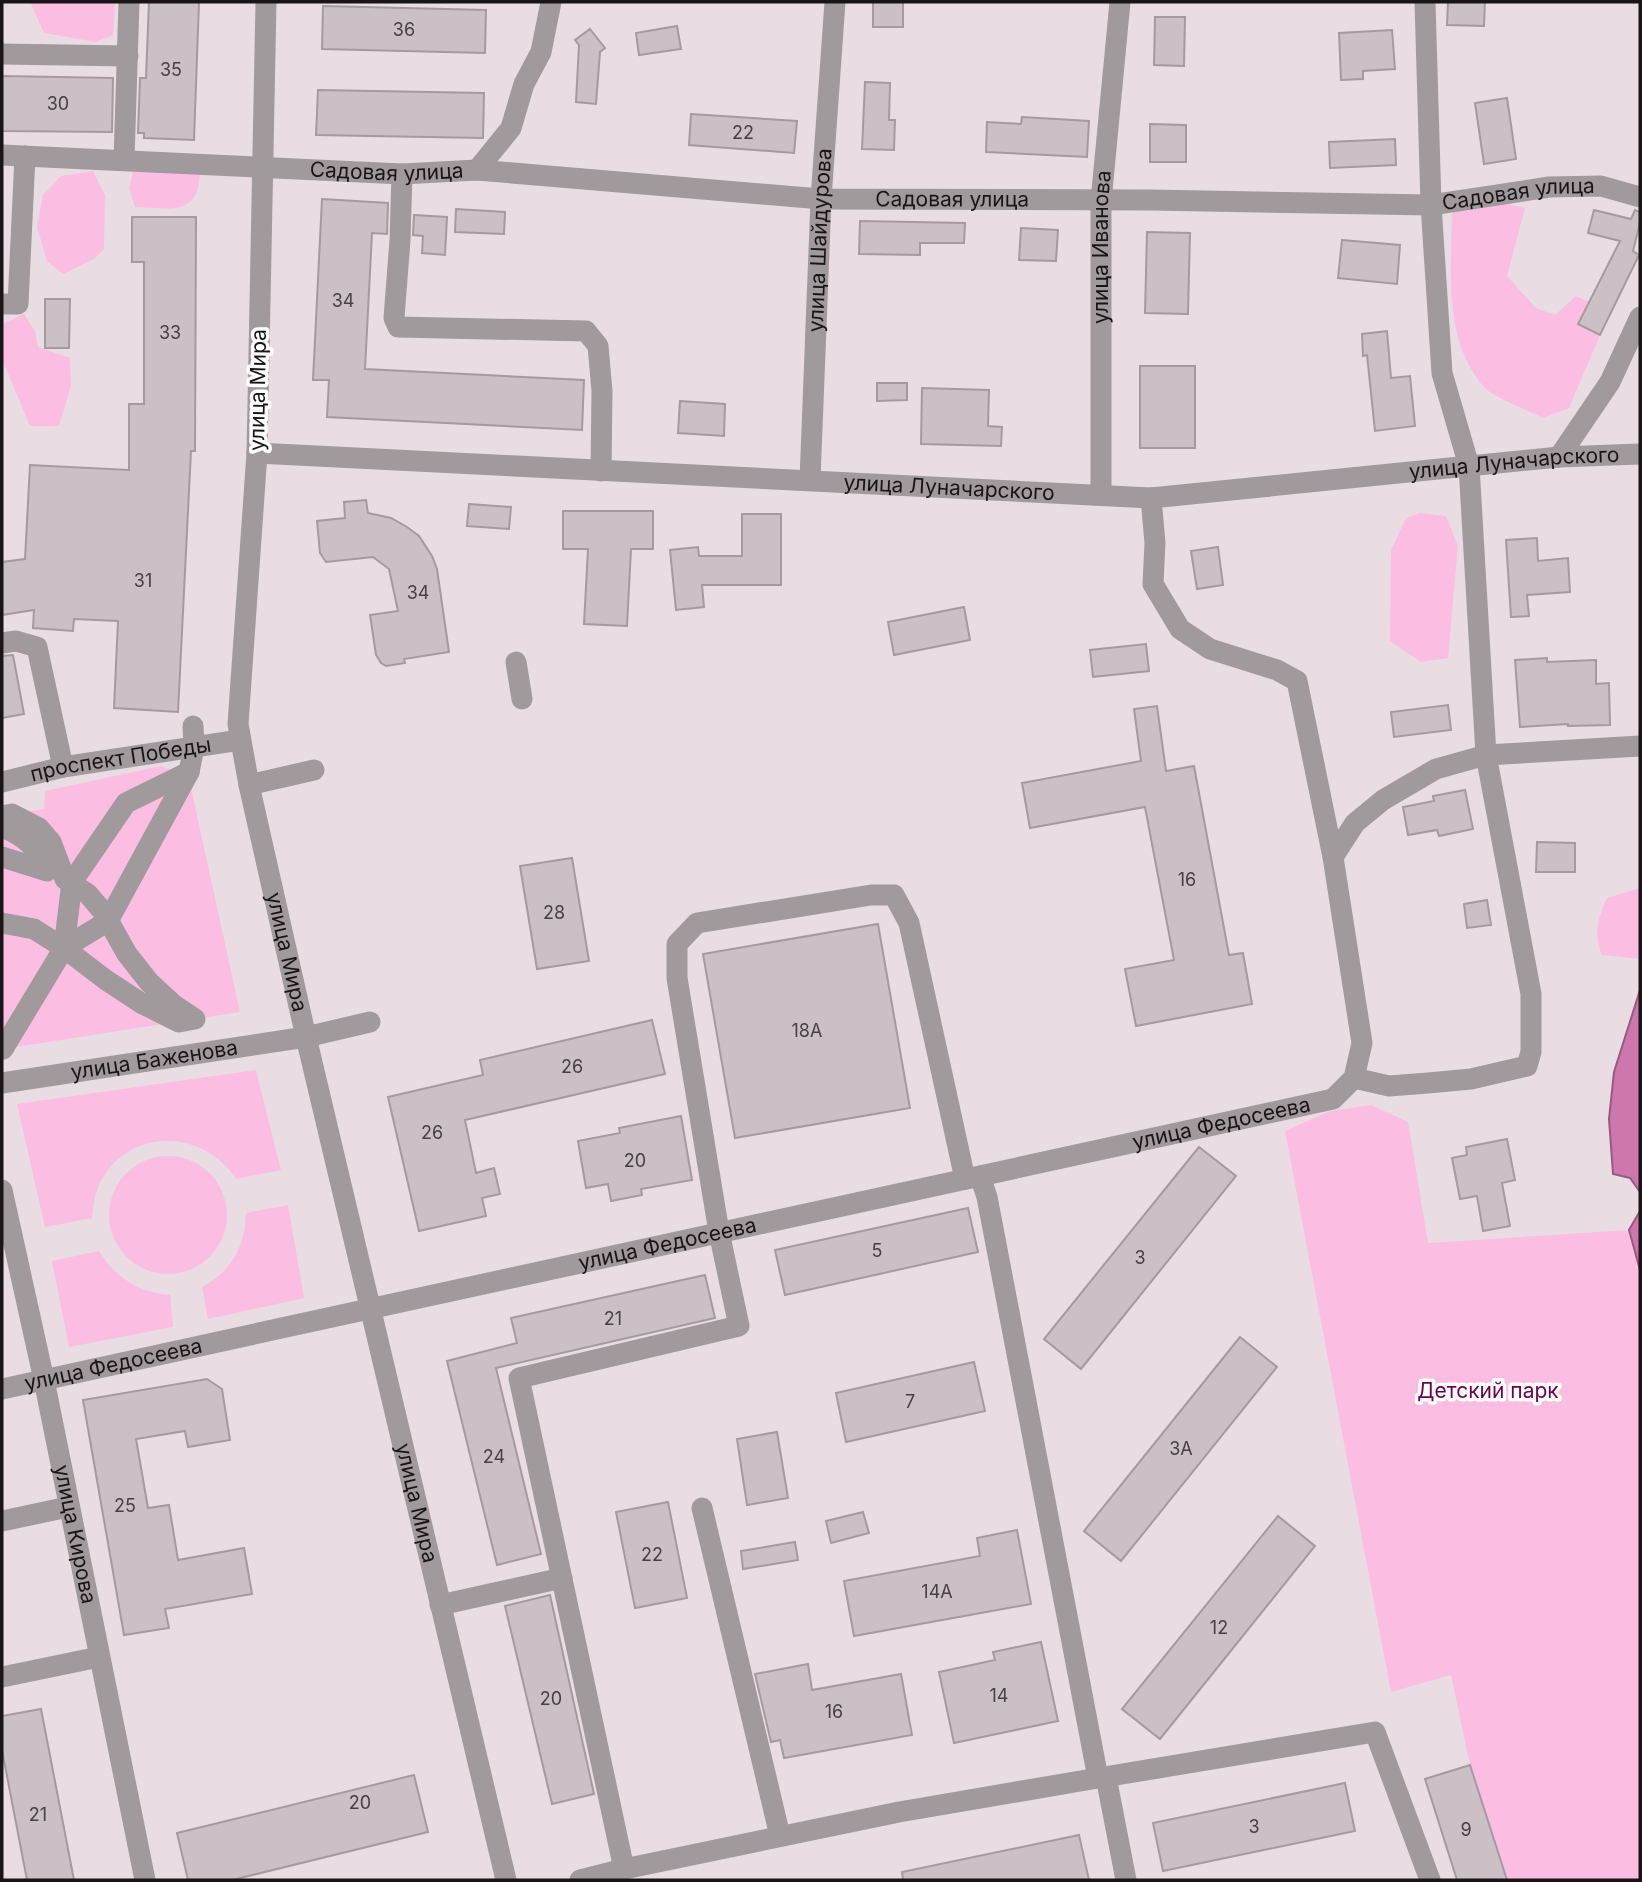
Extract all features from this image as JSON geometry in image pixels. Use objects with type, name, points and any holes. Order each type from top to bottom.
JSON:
[{"type":"street","points":[[124,160],[130,2]]},
{"type":"street","name":"улица Мира","points":[[266,2],[257,453],[238,724],[240,740],[369,1308],[506,1880]]},
{"type":"street","points":[[477,170],[511,128],[524,84],[541,52],[551,2]]},
{"type":"street","name":"улица Шайдурова","points":[[810,480],[821,199],[835,2]]},
{"type":"street","name":"улица Иванова","points":[[1101,494],[1101,201],[1120,2]]},
{"type":"street","points":[[1151,498],[1155,542],[1153,584],[1180,629],[1210,649],[1277,670],[1297,681],[1333,857],[1362,1043],[1354,1078],[1390,1086],[1471,1079],[1527,1066],[1531,1052],[1531,994],[1486,755],[1469,466],[1442,373],[1431,205],[1425,2]]},
{"type":"street","points":[[2,54],[128,56]]},
{"type":"street","name":"Садовая улица","points":[[2,155],[402,174],[477,170],[821,199],[1150,200],[1431,205],[1549,187],[1601,186],[1640,197]]},
{"type":"street","points":[[2,304],[18,304],[24,156]]},
{"type":"street","points":[[402,174],[394,318],[398,327],[586,331],[598,346],[602,391],[601,471]]},
{"type":"street","points":[[1559,457],[1610,382],[1640,317]]},
{"type":"street","name":"улица Луначарского","points":[[257,453],[1151,498],[1559,457],[1640,454]]},
{"type":"street","points":[[2,643],[16,641],[37,647],[63,767]]},
{"type":"street","points":[[516,663],[522,699]]},
{"type":"street","points":[[64,947],[108,921],[189,772],[194,737]]},
{"type":"street","name":"проспект Победы","points":[[2,782],[194,737],[240,740]]},
{"type":"street","points":[[1333,857],[1355,822],[1383,800],[1436,769],[1486,755],[1640,746]]},
{"type":"street","points":[[249,785],[314,770]]},
{"type":"street","points":[[3,1049],[64,947],[72,882],[127,803],[189,772]]},
{"type":"street","points":[[2,816],[12,814],[39,828],[51,842],[65,879],[88,894],[127,954],[149,982],[195,1019],[179,1022],[141,1003],[64,947],[34,929],[2,923]]},
{"type":"street","points":[[2,827],[30,842],[43,859],[47,871],[2,857]]},
{"type":"street","points":[[624,1869],[519,1378],[739,1326],[719,1232],[677,978],[677,944],[697,923],[871,895],[894,895],[909,923],[972,1177],[987,1197],[1102,1778],[1126,1880]]},
{"type":"street","name":"улица Баженова","points":[[2,1083],[306,1037],[370,1022]]},
{"type":"street","name":"улица Федосеева","points":[[2,1389],[1333,1099],[1354,1078]]},
{"type":"street","name":"улица Кирова","points":[[2,1190],[44,1380],[145,1880]]},
{"type":"street","points":[[2,1521],[68,1507]]},
{"type":"street","points":[[702,1508],[780,1836]]},
{"type":"street","points":[[440,1605],[562,1578]]},
{"type":"street","points":[[2,1677],[99,1657]]},
{"type":"street","points":[[580,1880],[899,1812],[1375,1732],[1430,1880]]},
{"type":"green space","points":[[115,2],[113,35],[96,42],[44,33],[31,4]]},
{"type":"green space","points":[[134,169],[200,171],[198,186],[194,197],[181,207],[135,207],[129,188]]},
{"type":"green space","points":[[93,171],[105,195],[104,249],[94,259],[63,274],[47,261],[37,227],[43,195],[61,176]]},
{"type":"green space","points":[[1483,198],[1525,208],[1507,276],[1536,308],[1555,315],[1576,296],[1589,302],[1600,335],[1569,408],[1543,418],[1503,400],[1485,388],[1471,369],[1455,325],[1451,278],[1452,207]]},
{"type":"green space","points":[[24,314],[35,331],[38,347],[70,358],[71,386],[59,426],[30,426],[2,359],[2,324]]},
{"type":"green space","points":[[1420,513],[1446,516],[1458,546],[1448,658],[1421,662],[1390,641],[1391,550],[1406,518]]},
{"type":"green space","points":[[161,766],[189,779],[240,1012],[3,1049],[2,816],[44,809],[45,791]]},
{"type":"green space","points":[[1640,888],[1640,959],[1602,955],[1598,926],[1607,898]]},
{"type":"green space","points":[[256,1070],[281,1170],[236,1179],[222,1163],[206,1151],[168,1141],[148,1143],[130,1151],[114,1163],[99,1186],[92,1218],[45,1227],[17,1104]]},
{"type":"green space","name":"Детский парк","points":[[1371,1105],[1408,1122],[1428,1243],[1629,1230],[1640,1270],[1640,1880],[1507,1880],[1470,1765],[1451,1675],[1391,1692],[1285,1131],[1330,1111]]},
{"type":"green space","points":[[168,1156],[191,1160],[210,1173],[223,1192],[227,1215],[223,1238],[210,1257],[191,1270],[168,1274],[145,1270],[126,1257],[113,1238],[109,1215],[113,1192],[126,1173],[145,1160]]},
{"type":"green space","points":[[288,1205],[304,1298],[208,1319],[202,1287],[221,1273],[235,1256],[243,1236],[246,1213]]},
{"type":"green space","points":[[99,1251],[113,1269],[129,1282],[148,1291],[170,1295],[173,1327],[69,1347],[52,1261]]},
{"type":"shaded area","points":[[1640,990],[1640,1192],[1630,1178],[1613,1174],[1609,1119],[1614,1072]]},
{"type":"shaded area","points":[[1640,1211],[1640,1270],[1629,1230]]},
{"type":"building","points":[[149,2],[199,2],[194,140],[144,138],[144,133],[138,133],[140,78],[146,78]]},
{"type":"building","points":[[873,2],[903,2],[903,27],[873,27]]},
{"type":"building","points":[[1448,2],[1485,2],[1484,26],[1447,25]]},
{"type":"building","points":[[323,6],[486,10],[485,53],[322,49]]},
{"type":"building","points":[[1155,17],[1185,17],[1184,66],[1154,65]]},
{"type":"building","points":[[677,26],[681,49],[639,55],[636,33]]},
{"type":"building","points":[[590,29],[605,48],[600,52],[596,104],[576,102],[579,45],[575,40]]},
{"type":"building","points":[[1392,30],[1395,69],[1363,71],[1363,79],[1341,80],[1339,33]]},
{"type":"building","points":[[2,76],[113,78],[112,132],[2,131]]},
{"type":"building","points":[[865,82],[890,83],[889,120],[895,120],[894,150],[862,149]]},
{"type":"building","points":[[318,90],[484,93],[483,138],[316,135]]},
{"type":"building","points":[[1507,98],[1516,159],[1484,164],[1475,103]]},
{"type":"building","points":[[691,114],[797,121],[794,153],[689,145]]},
{"type":"building","points":[[1022,117],[1089,121],[1087,157],[986,152],[987,122],[1021,124]]},
{"type":"building","points":[[1150,124],[1186,125],[1186,162],[1150,162]]},
{"type":"building","points":[[1395,139],[1396,165],[1330,168],[1329,142]]},
{"type":"building","points":[[322,199],[388,203],[387,234],[372,233],[365,369],[584,380],[582,430],[327,417],[329,380],[313,380]]},
{"type":"building","points":[[456,209],[505,212],[504,234],[455,232]]},
{"type":"building","points":[[1594,210],[1631,219],[1635,210],[1640,212],[1633,251],[1639,255],[1600,335],[1578,324],[1620,241],[1588,233]]},
{"type":"building","points":[[414,215],[447,217],[445,255],[422,253],[423,236],[413,235]]},
{"type":"building","points":[[132,217],[196,217],[195,451],[191,451],[178,712],[114,708],[118,621],[74,619],[73,631],[33,628],[34,610],[2,615],[2,562],[25,559],[30,465],[129,470],[129,404],[144,404],[144,262],[132,262]]},
{"type":"building","points":[[860,221],[965,223],[964,243],[920,243],[920,255],[859,254]]},
{"type":"building","points":[[1021,228],[1058,230],[1056,261],[1019,260]]},
{"type":"building","points":[[1147,232],[1190,233],[1188,314],[1145,313]]},
{"type":"building","points":[[1342,240],[1400,245],[1397,284],[1338,278]]},
{"type":"building","points":[[45,299],[70,299],[69,348],[45,348]]},
{"type":"building","points":[[1387,331],[1391,378],[1410,376],[1415,426],[1375,431],[1367,355],[1363,356],[1362,334]]},
{"type":"building","points":[[1140,366],[1195,366],[1195,448],[1140,448]]},
{"type":"building","points":[[877,383],[907,383],[907,400],[877,401]]},
{"type":"building","points":[[922,388],[989,390],[988,426],[1002,427],[1001,446],[921,444]]},
{"type":"building","points":[[680,401],[725,404],[724,436],[678,433]]},
{"type":"building","points":[[366,500],[368,513],[391,518],[407,527],[419,536],[432,556],[437,569],[449,652],[404,659],[405,663],[386,666],[381,663],[376,655],[370,615],[398,611],[389,569],[373,557],[326,562],[320,553],[317,521],[345,518],[344,502]]},
{"type":"building","points":[[469,504],[511,507],[509,529],[467,526]]},
{"type":"building","points":[[563,511],[653,511],[653,549],[631,549],[627,626],[584,624],[588,549],[563,549]]},
{"type":"building","points":[[742,514],[781,514],[781,585],[702,585],[704,607],[676,610],[670,550],[698,547],[699,556],[742,556]]},
{"type":"building","points":[[1537,538],[1538,561],[1568,558],[1570,592],[1527,595],[1529,616],[1511,617],[1506,540]]},
{"type":"building","points":[[1218,547],[1223,585],[1197,589],[1191,551]]},
{"type":"building","points":[[964,607],[970,640],[894,655],[888,622]]},
{"type":"building","points":[[1146,644],[1149,671],[1093,677],[1090,650]]},
{"type":"building","points":[[13,655],[24,714],[2,718],[2,656]]},
{"type":"building","points":[[1547,658],[1547,662],[1596,660],[1596,684],[1609,683],[1610,725],[1520,727],[1515,660]]},
{"type":"building","points":[[1448,705],[1451,730],[1394,737],[1391,712]]},
{"type":"building","points":[[1157,706],[1166,771],[1194,766],[1229,955],[1243,953],[1252,1004],[1136,1026],[1125,969],[1174,960],[1145,807],[1030,828],[1022,783],[1141,761],[1134,709]]},
{"type":"building","points":[[1465,790],[1473,829],[1439,836],[1437,830],[1408,835],[1403,807],[1434,801],[1433,796]]},
{"type":"building","points":[[1537,842],[1575,843],[1575,872],[1536,872]]},
{"type":"building","points":[[572,858],[589,961],[537,969],[520,866]]},
{"type":"building","points":[[1487,900],[1491,925],[1467,928],[1464,904]]},
{"type":"building","points":[[878,924],[910,1108],[735,1138],[703,954]]},
{"type":"building","points":[[652,1020],[665,1074],[465,1120],[476,1173],[494,1168],[500,1194],[482,1198],[486,1216],[419,1231],[388,1097],[483,1075],[480,1060]]},
{"type":"building","points":[[681,1116],[692,1180],[641,1189],[642,1195],[611,1201],[608,1184],[586,1188],[578,1141],[620,1133],[619,1128]]},
{"type":"building","points":[[1507,1139],[1515,1180],[1502,1183],[1510,1226],[1483,1231],[1477,1196],[1460,1199],[1452,1158],[1467,1155],[1466,1147]]},
{"type":"building","points":[[1199,1147],[1236,1176],[1081,1369],[1044,1339]]},
{"type":"building","points":[[968,1208],[978,1252],[785,1295],[775,1250]]},
{"type":"building","points":[[705,1275],[715,1318],[496,1368],[541,1554],[497,1565],[447,1361],[517,1343],[511,1318]]},
{"type":"building","points":[[1240,1337],[1277,1367],[1121,1561],[1084,1531]]},
{"type":"building","points":[[974,1362],[985,1411],[846,1442],[836,1393]]},
{"type":"building","points":[[207,1379],[222,1389],[230,1440],[188,1447],[185,1431],[136,1439],[148,1508],[169,1505],[178,1560],[244,1548],[252,1594],[165,1609],[169,1628],[124,1635],[83,1400]]},
{"type":"building","points":[[777,1432],[788,1498],[747,1505],[737,1439]]},
{"type":"building","points":[[668,1502],[687,1598],[635,1608],[616,1512]]},
{"type":"building","points":[[863,1512],[869,1533],[831,1543],[826,1521]]},
{"type":"building","points":[[1278,1516],[1315,1546],[1160,1739],[1122,1709]]},
{"type":"building","points":[[1017,1530],[1031,1604],[854,1636],[844,1581],[980,1556],[977,1538]]},
{"type":"building","points":[[795,1542],[798,1560],[743,1569],[741,1551]]},
{"type":"building","points":[[550,1595],[594,1794],[552,1804],[505,1606]]},
{"type":"building","points":[[1041,1642],[1058,1721],[954,1743],[939,1672],[995,1660],[993,1652]]},
{"type":"building","points":[[808,1664],[812,1690],[901,1674],[912,1735],[784,1758],[780,1740],[771,1742],[755,1674]]},
{"type":"building","points":[[41,1709],[74,1880],[27,1880],[2,1750],[2,1716]]},
{"type":"building","points":[[1470,1765],[1507,1880],[1457,1880],[1425,1779]]},
{"type":"building","points":[[414,1775],[428,1832],[232,1880],[188,1880],[177,1833]]},
{"type":"building","points":[[1345,1783],[1355,1831],[1163,1871],[1153,1823]]},
{"type":"building","points":[[1079,1835],[1089,1880],[903,1880],[902,1872]]}]
